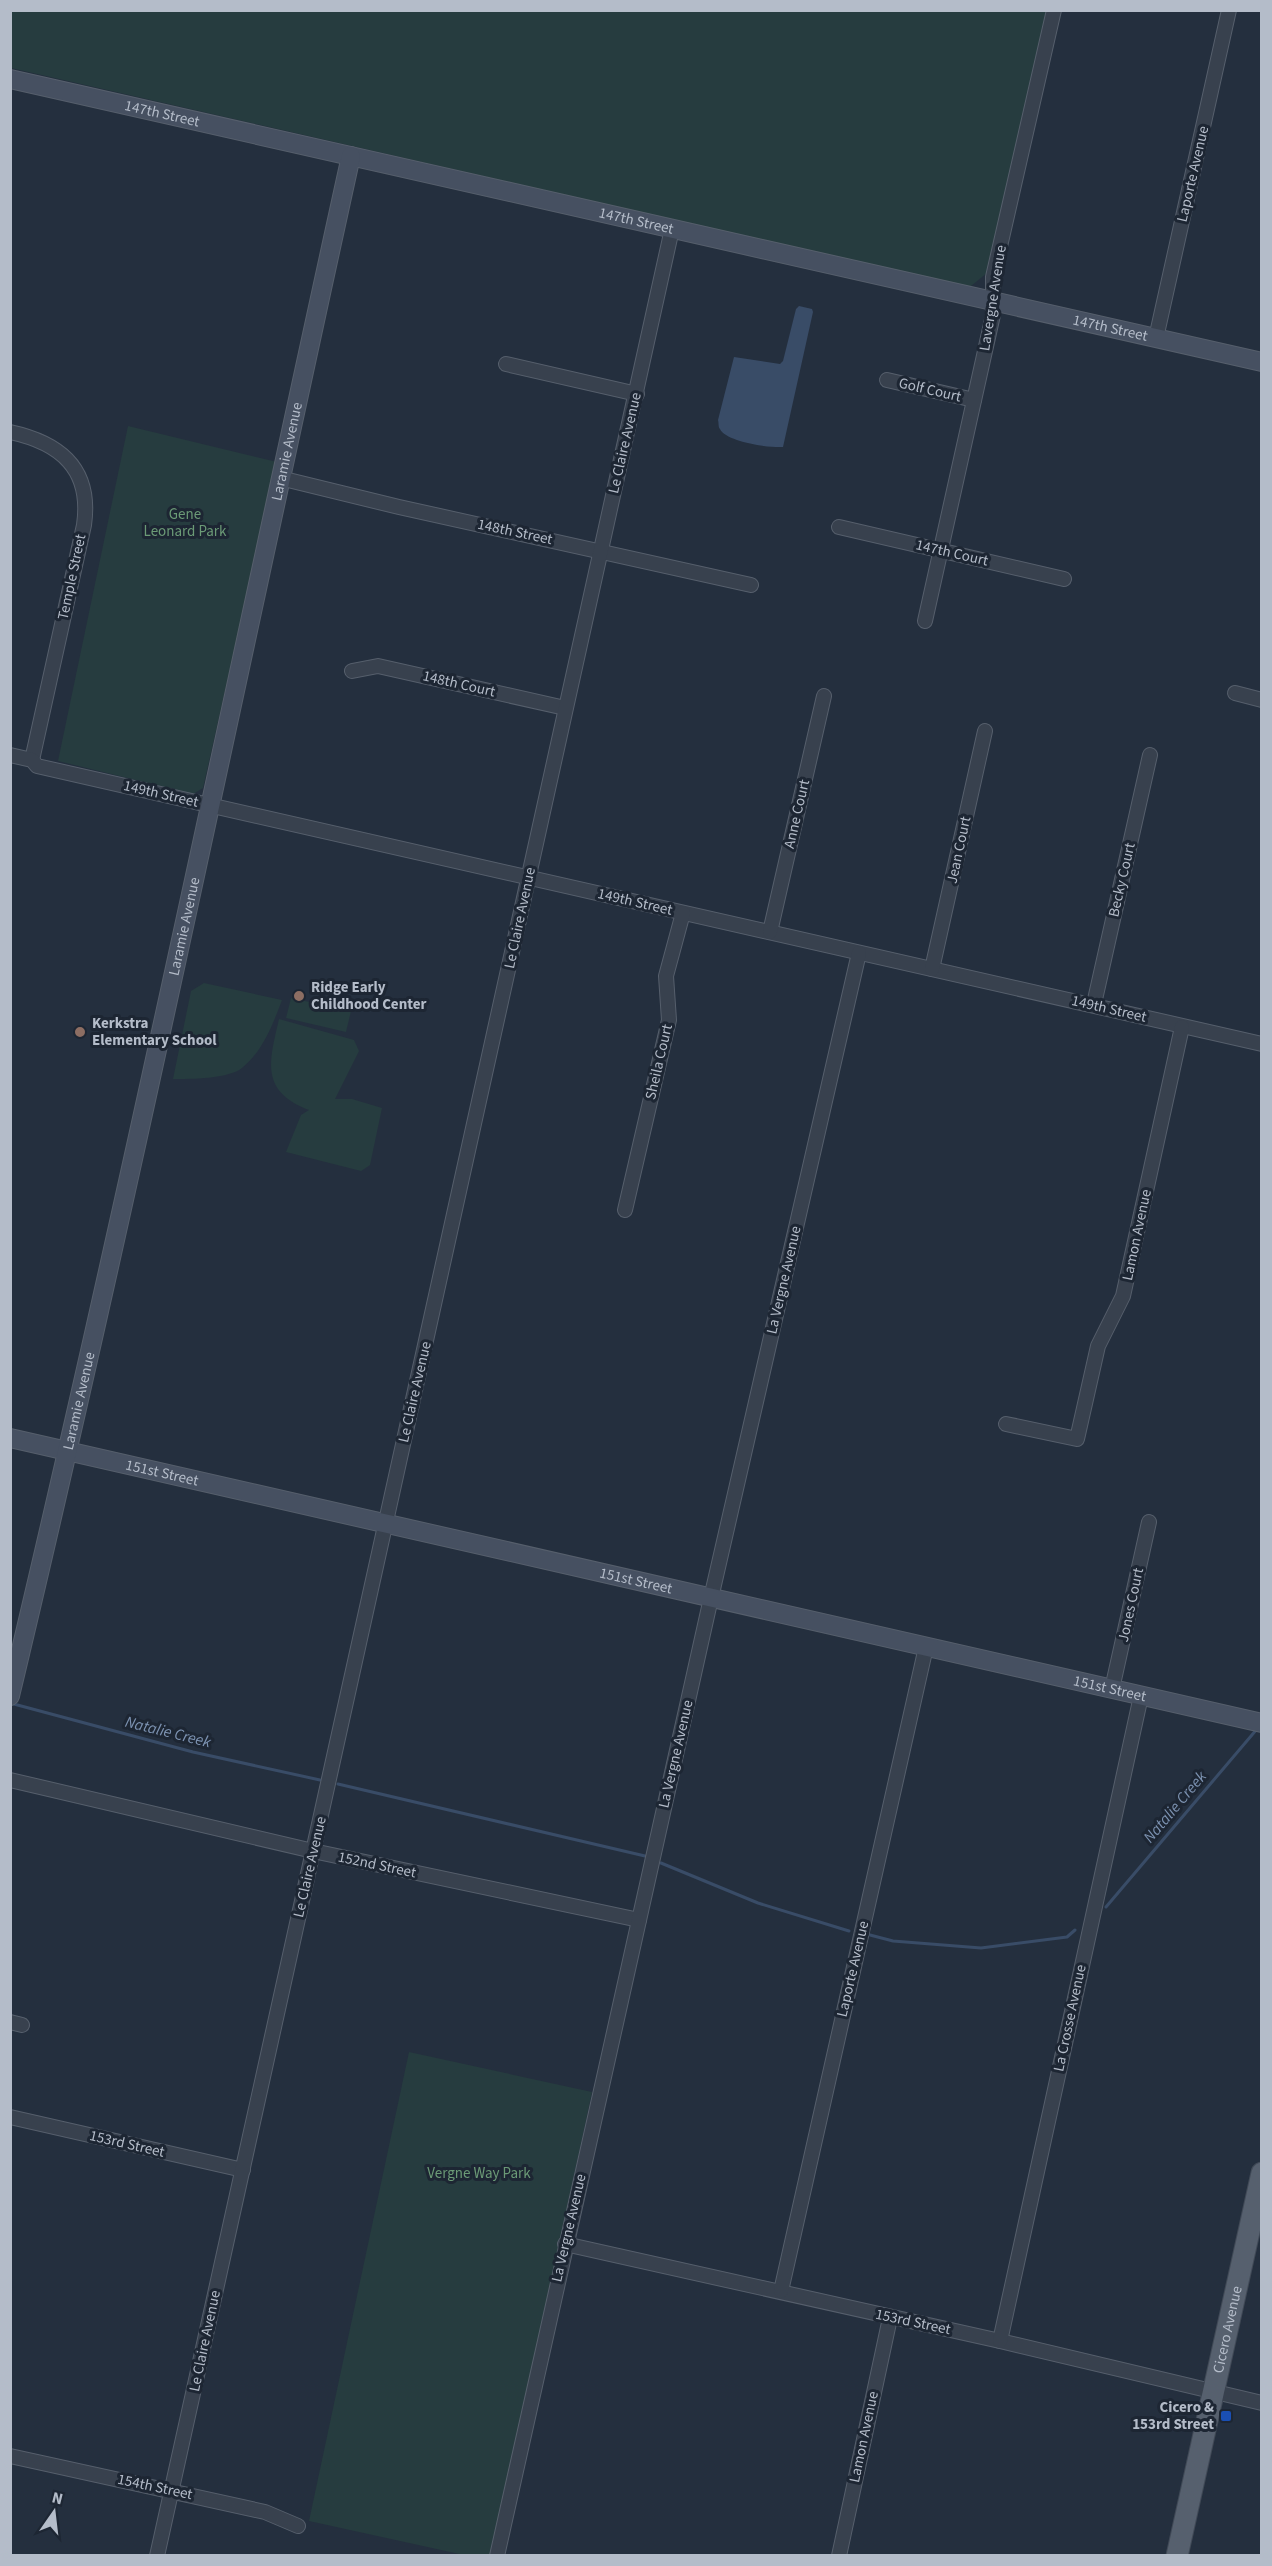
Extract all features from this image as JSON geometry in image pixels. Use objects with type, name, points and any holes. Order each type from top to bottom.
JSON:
[{"type":"main road","name":"Cicero Avenue","points":[[1178,2556],[1262,2173]]},
{"type":"street","name":"Lavergne Avenue","points":[[925,621],[992,321],[993,277],[1054,10]]},
{"type":"street","name":"Laporte Avenue","points":[[1156,338],[1229,10]]},
{"type":"street","name":"147th Street","points":[[10,79],[1262,362]]},
{"type":"street","name":"Laramie Avenue","points":[[11,1696],[68,1452],[212,805],[280,478],[351,156]]},
{"type":"street","name":"Le Claire Avenue","points":[[157,2556],[672,229]]},
{"type":"street","points":[[506,364],[637,394]]},
{"type":"street","name":"Golf Court","points":[[887,380],[974,399]]},
{"type":"street","name":"Temple Street","points":[[10,432],[34,437],[57,449],[77,473],[86,500],[84,525],[32,760]]},
{"type":"street","name":"148th Street","points":[[280,478],[399,507],[751,585]]},
{"type":"street","name":"147th Court","points":[[839,527],[1064,579]]},
{"type":"street","name":"148th Court","points":[[352,671],[378,666],[566,708]]},
{"type":"street","points":[[1235,693],[1262,699]]},
{"type":"street","name":"Anne Court","points":[[770,932],[824,696]]},
{"type":"street","name":"Jean Court","points":[[932,969],[985,731]]},
{"type":"street","name":"149th Street","points":[[10,755],[32,760],[37,765],[1262,1044]]},
{"type":"street","name":"Becky Court","points":[[1094,1004],[1150,755]]},
{"type":"street","name":"Sheila Court","points":[[625,1210],[669,1020],[666,976],[683,913]]},
{"type":"street","name":"La Vergne Avenue","points":[[497,2556],[565,2244],[859,953]]},
{"type":"street","name":"Lamon Avenue","points":[[1006,1424],[1077,1439],[1098,1346],[1123,1296],[1182,1027]]},
{"type":"street","name":"151st Street","points":[[10,1438],[1258,1722]]},
{"type":"street","name":"Jones Court","points":[[1113,1689],[1149,1522]]},
{"type":"street","name":"Laporte Avenue","points":[[781,2291],[926,1647]]},
{"type":"street","name":"La Crosse Avenue","points":[[1000,2341],[1141,1695]]},
{"type":"street","name":"152nd Street","points":[[10,1780],[314,1851],[639,1920]]},
{"type":"street","name":"153rd Street","points":[[10,2117],[243,2170]]},
{"type":"street","name":"153rd Street","points":[[565,2244],[781,2291],[1262,2403]]},
{"type":"street","name":"Lamon Avenue","points":[[839,2556],[890,2318]]},
{"type":"street","name":"154th Street","points":[[10,2456],[265,2512],[298,2526]]},
{"type":"green space","points":[[11,11],[1049,11],[987,273],[971,286],[964,286],[11,68]]},
{"type":"green space","name":"Gene Leonard Park","points":[[128,426],[277,462],[203,788],[193,794],[58,761]]},
{"type":"green space","points":[[204,983],[282,1000],[262,1045],[242,1068],[236,1072],[219,1076],[173,1079],[191,991]]},
{"type":"green space","points":[[291,998],[351,1011],[346,1032],[286,1018]]},
{"type":"green space","points":[[279,1019],[354,1040],[359,1051],[335,1099],[352,1099],[382,1108],[370,1165],[361,1171],[286,1152],[301,1115],[309,1110],[282,1094],[275,1084],[271,1062]]},
{"type":"green space","name":"Vergne Way Park","points":[[409,2052],[592,2092],[493,2555],[464,2555],[309,2521]]},
{"type":"water","points":[[799,306],[812,309],[813,312],[783,447],[739,441],[724,434],[719,428],[718,420],[734,357],[780,364],[783,361],[796,309]]},
{"type":"waterway","name":"Natalie Creek","points":[[10,1703],[193,1752],[320,1780]]},
{"type":"waterway","name":"Natalie Creek","points":[[1106,1907],[1257,1729]]},
{"type":"waterway","name":"Natalie Creek","points":[[338,1784],[645,1856]]},
{"type":"waterway","name":"Natalie Creek","points":[[661,1863],[758,1903],[849,1931]]},
{"type":"waterway","name":"Natalie Creek","points":[[870,1935],[893,1941],[981,1948],[1067,1937],[1075,1930]]},
{"type":"place","name":"Ridge Early Childhood Center","points":[[299,996]]},
{"type":"place","name":"Kerkstra Elementary School","points":[[80,1032]]},
{"type":"place","name":"Cicero & 153rd Street","points":[[1226,2416]]}]
